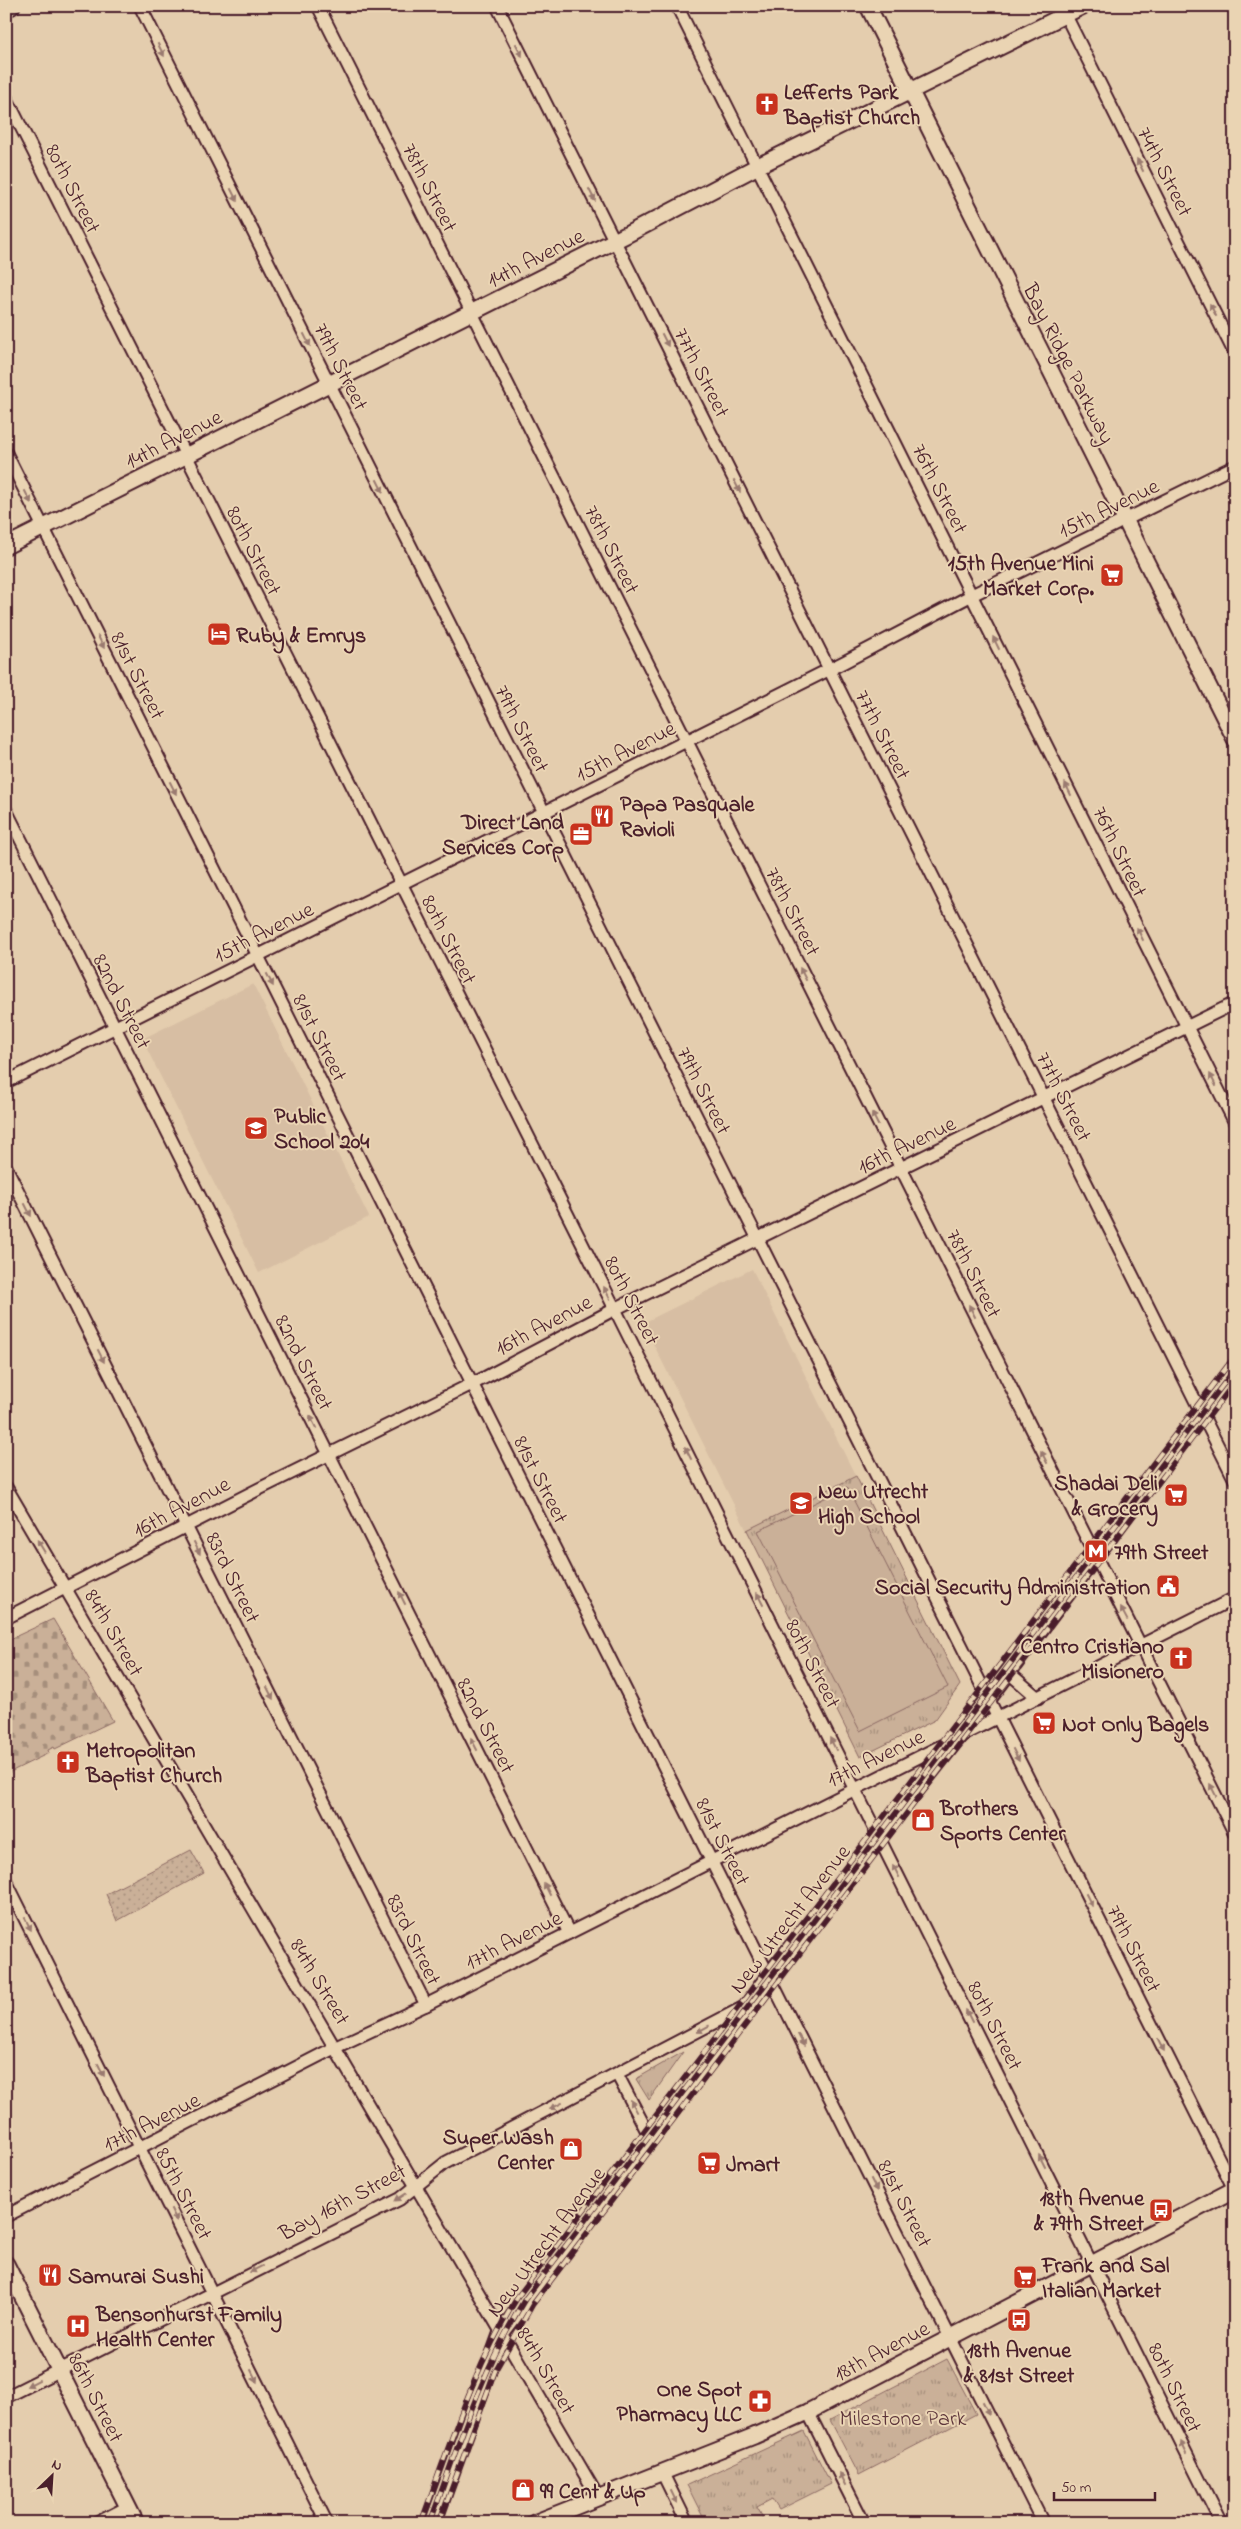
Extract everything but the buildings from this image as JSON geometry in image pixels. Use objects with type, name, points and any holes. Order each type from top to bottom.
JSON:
[{"type":"main road","points":[[6,9],[12,6]]},
{"type":"main road","name":"Bay Ridge Parkway","points":[[868,6],[1235,738]]},
{"type":"main road","name":"14th Avenue","points":[[6,546],[615,241],[758,166],[911,92],[1063,11],[1083,6]]},
{"type":"main road","name":"New Utrecht Avenue","points":[[433,2523],[502,2332],[650,2137],[746,2006],[988,1699],[1235,1370]]},
{"type":"main road","name":"18th Avenue","points":[[534,2523],[754,2436],[808,2412],[1235,2190]]},
{"type":"main road","name":"86th Street","points":[[6,2264],[136,2523]]},
{"type":"street","name":"79th Street","points":[[140,6],[1235,2190]]},
{"type":"street","name":"78th Street","points":[[318,6],[1235,1834]]},
{"type":"street","name":"77th Street","points":[[497,6],[1235,1480]]},
{"type":"street","name":"76th Street","points":[[677,6],[1235,1123]]},
{"type":"street","name":"74th Street","points":[[1063,11],[1235,354]]},
{"type":"street","name":"80th Street","points":[[6,97],[400,884],[616,1309],[1221,2523]]},
{"type":"street","name":"81st Street","points":[[6,454],[1043,2523]]},
{"type":"street","name":"15th Avenue","points":[[6,1082],[829,670],[972,595],[1235,466]]},
{"type":"street","name":"82nd Street","points":[[6,810],[569,1933]]},
{"type":"street","name":"16th Avenue","points":[[6,1618],[329,1453],[472,1384],[616,1309],[758,1238],[901,1170],[1235,1003]]},
{"type":"street","name":"83rd Street","points":[[6,1167],[426,2005]]},
{"type":"street","name":"84th Street","points":[[6,1487],[336,2047],[598,2497]]},
{"type":"street","name":"17th Avenue","points":[[6,2216],[336,2047],[426,2005],[855,1788],[998,1719],[1235,1598]]},
{"type":"street","points":[[1008,1672],[1038,1698]]},
{"type":"street","name":"85th Street","points":[[6,1881],[327,2523]]},
{"type":"street","name":"Bay 16th Street","points":[[6,2396],[212,2291],[400,2199],[446,2162],[746,2006]]},
{"type":"street","points":[[617,2074],[650,2137]]},
{"type":"street","points":[[808,2412],[864,2523]]},
{"type":"street","points":[[662,2472],[687,2523]]},
{"type":"street","points":[[97,2523],[128,2507]]},
{"type":"shaded area","name":"Public School 204","points":[[253,984],[369,1217],[259,1273],[142,1039]]},
{"type":"shaded area","name":"New Utrecht High School","points":[[752,1269],[960,1685],[935,1720],[860,1757],[643,1323]]},
{"type":"green space","points":[[856,1476],[960,1685],[935,1720],[860,1757],[747,1530]]},
{"type":"green space","points":[[847,1487],[948,1687],[860,1731],[758,1531]]},
{"type":"green space","points":[[53,1619],[113,1721],[55,1749],[54,1747],[48,1750],[49,1753],[6,1774],[6,1641]]},
{"type":"green space","points":[[191,1850],[204,1873],[117,1921],[106,1894]]},
{"type":"green space","points":[[683,2052],[649,2100],[636,2079]]},
{"type":"green space","name":"Milestone Park","points":[[947,2359],[976,2414],[859,2475],[830,2420]]},
{"type":"green space","points":[[804,2431],[831,2484],[779,2510],[772,2499],[757,2507],[763,2518],[753,2523],[706,2523],[687,2485]]},
{"type":"railway","points":[[421,2523],[476,2378],[489,2349],[519,2295],[1235,1356]]},
{"type":"railway","points":[[430,2523],[483,2380],[525,2299],[1235,1369]]},
{"type":"railway","points":[[439,2523],[495,2371],[533,2304],[1235,1382]]},
{"type":"place","name":"Lefferts Park Baptist Church","points":[[767,104]]},
{"type":"place","name":"15th Avenue Mini Market Corp.","points":[[1112,575]]},
{"type":"place","name":"Ruby & Emrys","points":[[219,634]]},
{"type":"place","name":"Papa Pasquale Ravioli","points":[[602,816]]},
{"type":"place","name":"Direct Land Services Corp","points":[[581,834]]},
{"type":"place","name":"Public School 204","points":[[256,1128]]},
{"type":"place","name":"Shadai Deli & Grocery","points":[[1176,1495]]},
{"type":"place","name":"New Utrecht High School","points":[[801,1503]]},
{"type":"place","name":"79th Street","points":[[1096,1551]]},
{"type":"place","name":"Social Security Administration","points":[[1168,1586]]},
{"type":"place","name":"Centro Cristiano Misionero","points":[[1181,1658]]},
{"type":"place","name":"Not Only Bagels","points":[[1044,1723]]},
{"type":"place","name":"Metropolitan Baptist Church","points":[[68,1762]]},
{"type":"place","name":"Brothers Sports Center","points":[[923,1820]]},
{"type":"place","name":"Super Wash Center","points":[[571,2149]]},
{"type":"place","name":"Jmart","points":[[709,2163]]},
{"type":"place","name":"18th Avenue & 79th Street","points":[[1161,2210]]},
{"type":"place","name":"Samurai Sushi","points":[[50,2275]]},
{"type":"place","name":"Frank and Sal Italian Market","points":[[1025,2277]]},
{"type":"place","name":"18th Avenue & 81st Street","points":[[1019,2320]]},
{"type":"place","name":"Bensonhurst Family Health Center","points":[[78,2326]]},
{"type":"place","name":"One Spot Pharmacy LLC","points":[[760,2401]]},
{"type":"place","name":"99 Cent & Up","points":[[523,2490]]}]
